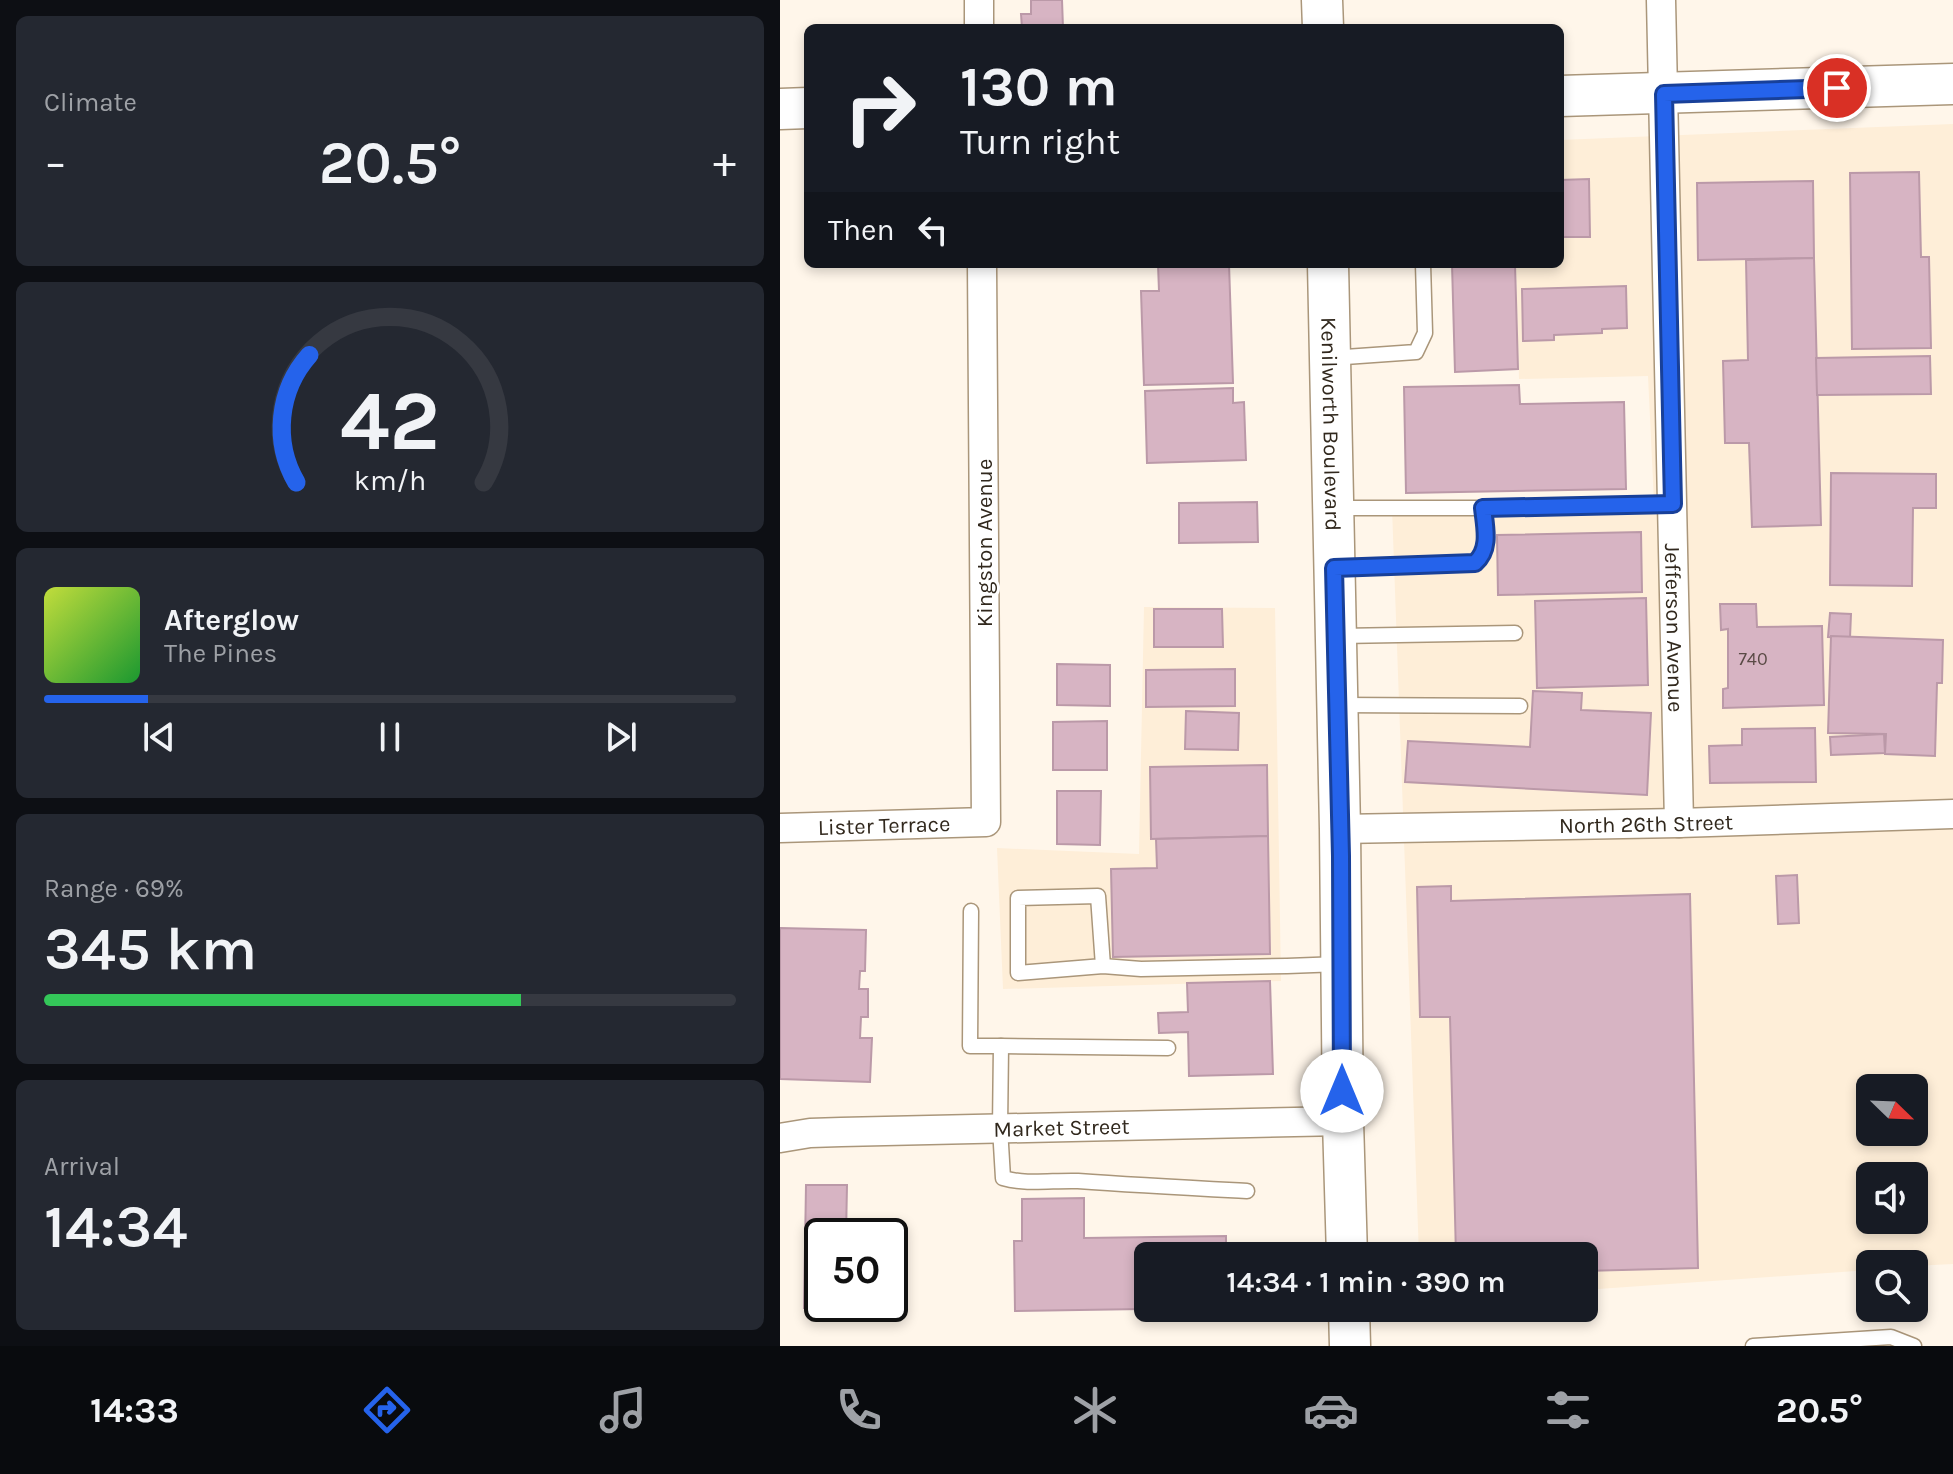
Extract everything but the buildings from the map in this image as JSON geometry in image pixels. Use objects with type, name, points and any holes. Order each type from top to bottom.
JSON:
[{"type":"main road","points":[[1322,0],[1323,24]]},
{"type":"main road","points":[[1564,96],[1953,84]]},
{"type":"main road","points":[[780,109],[804,108]]},
{"type":"main road","name":"Kenilworth Boulevard","points":[[1331,268],[1330,358],[1347,1242]]},
{"type":"main road","points":[[1349,1322],[1350,1346]]},
{"type":"street","points":[[979,0],[979,24]]},
{"type":"street","name":"Jefferson Avenue","points":[[1661,0],[1679,823]]},
{"type":"street","name":"Kingston Avenue","points":[[982,268],[986,822]]},
{"type":"street","name":"North 26th Street","points":[[1340,829],[1953,814]]},
{"type":"street","name":"Lister Terrace","points":[[780,828],[986,822]]},
{"type":"street","name":"Market Street","points":[[780,1138],[841,1132],[1343,1121]]},
{"type":"lane","points":[[1330,358],[1416,352],[1425,333],[1423,268]]},
{"type":"lane","points":[[1333,508],[1673,504]]},
{"type":"lane","points":[[1334,568],[1475,563],[1486,548],[1483,508]]},
{"type":"lane","points":[[1336,636],[1515,633]]},
{"type":"lane","points":[[1338,705],[1520,706]]},
{"type":"lane","points":[[1103,966],[1098,896],[1018,898],[1018,973],[1103,966],[1141,969],[1342,963]]},
{"type":"lane","points":[[971,911],[970,1046],[1168,1048]]},
{"type":"lane","points":[[1001,1046],[1003,1178],[1014,1181],[1074,1181],[1247,1191]]},
{"type":"lane","points":[[1753,1346],[1891,1337],[1914,1346]]},
{"type":"shaded area","points":[[1953,124],[1953,1264],[1928,1265],[1928,1250],[1856,1250],[1856,1271],[1598,1289],[1598,1242],[1418,1242],[1392,508],[1654,502],[1648,376],[1519,379],[1516,268],[1564,268],[1564,140]]},
{"type":"shaded area","points":[[1144,607],[1275,608],[1281,981],[1003,989],[997,848],[1139,854]]},
{"type":"route","points":[[1342,1091],[1341,856],[1334,568],[1475,563],[1486,548],[1483,508],[1673,504],[1664,94],[1837,88]]}]
